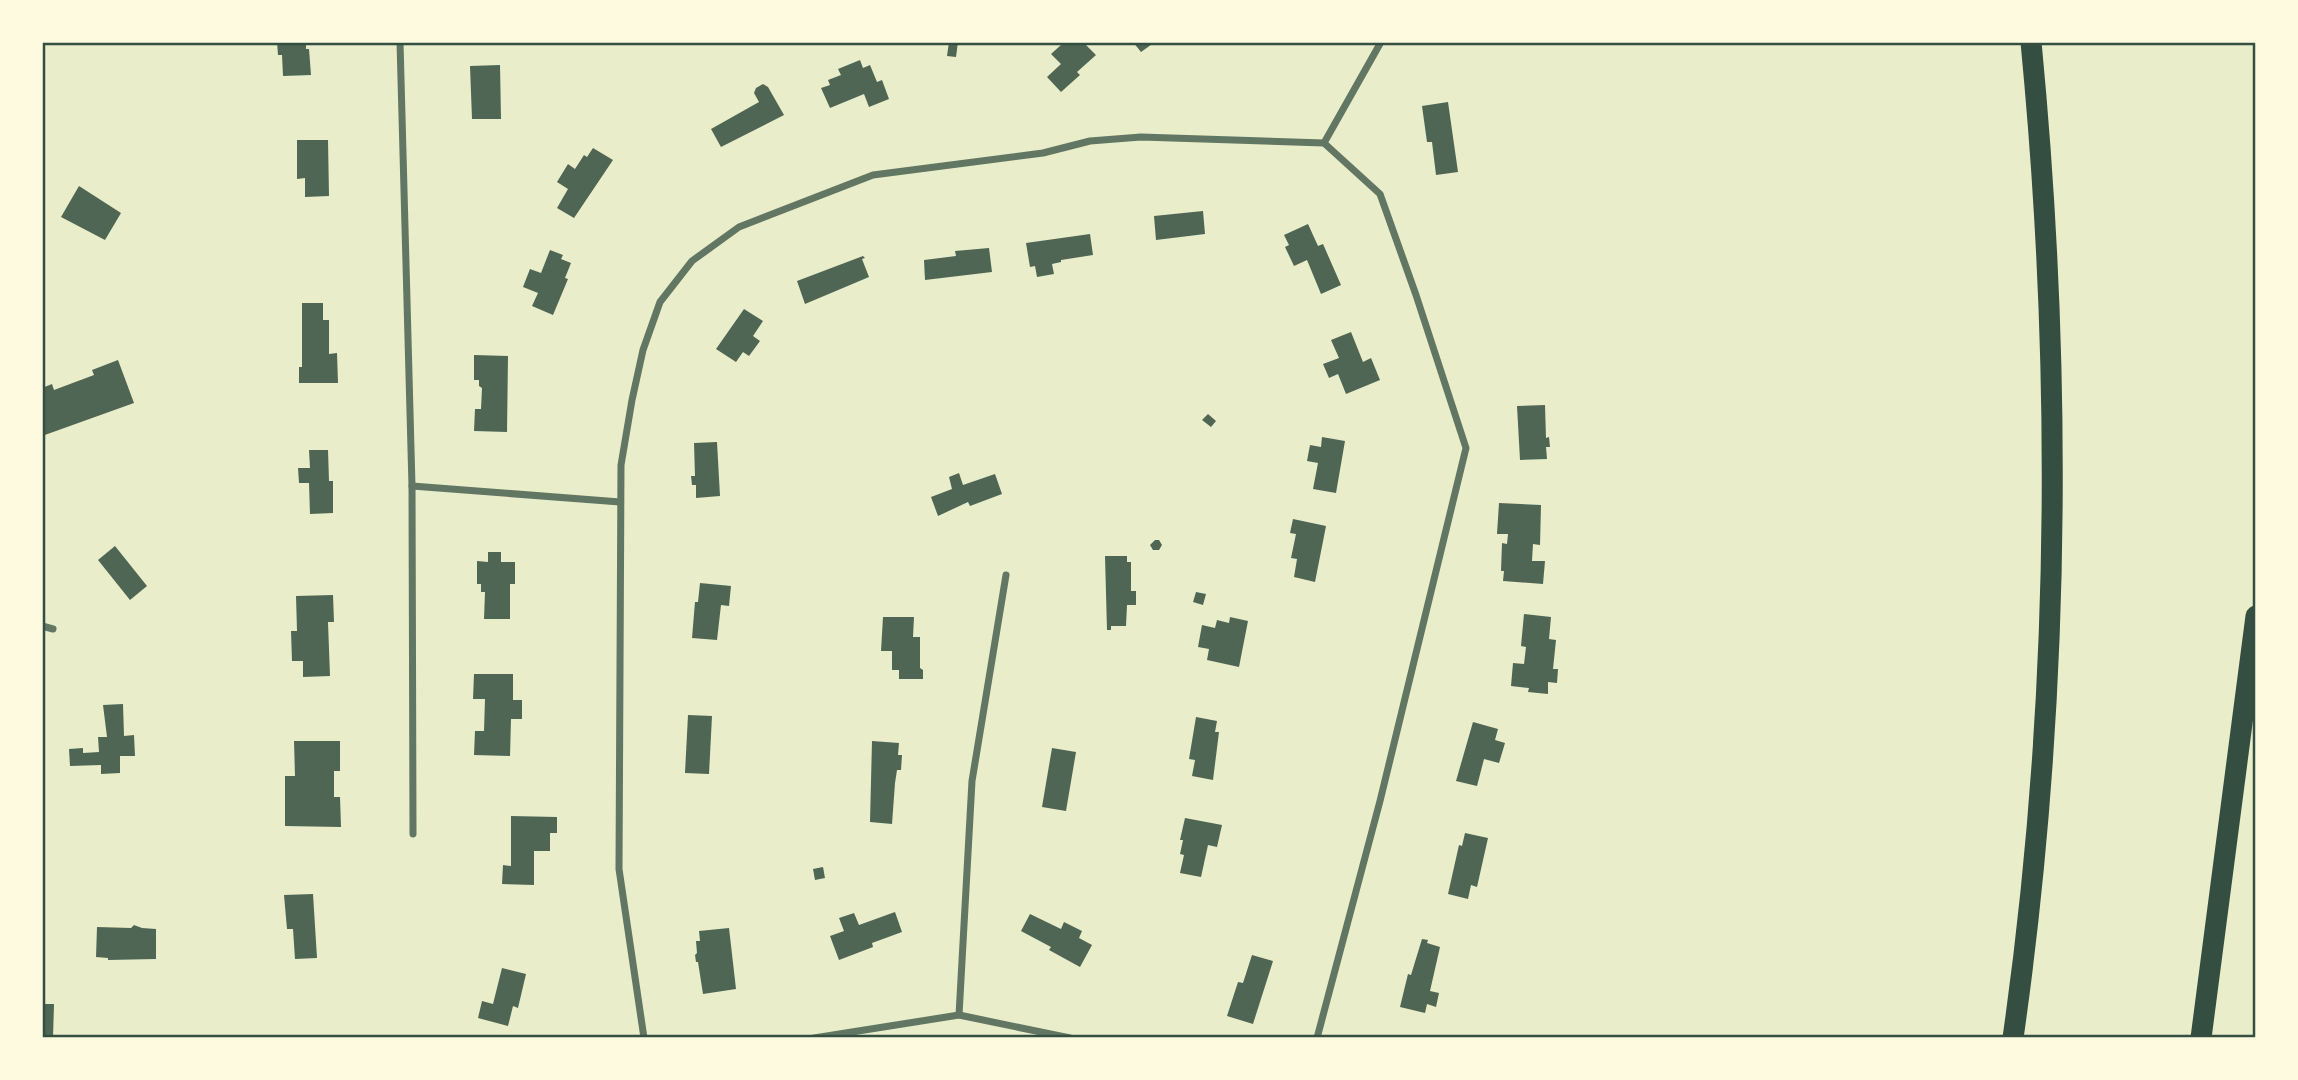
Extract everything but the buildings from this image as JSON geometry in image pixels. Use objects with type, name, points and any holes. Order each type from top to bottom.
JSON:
[{"type":"highway","points":[[2013,1038],[2039,798],[2051,548],[2049,297],[2042,160],[2031,42]]},
{"type":"highway","points":[[2201,1038],[2256,616]]},
{"type":"street","points":[[400,42],[412,486],[413,834]]},
{"type":"street","points":[[1324,143],[1381,42]]},
{"type":"street","points":[[644,1038],[619,869],[620,502],[621,465],[632,400],[643,351],[660,302],[692,261],[739,227],[873,175],[1043,153],[1090,141],[1141,137],[1324,143],[1380,194],[1466,448],[1380,801],[1317,1038]]},
{"type":"street","points":[[412,486],[620,502]]},
{"type":"street","points":[[959,1015],[972,781],[1006,575]]},
{"type":"street","points":[[42,626],[53,629]]},
{"type":"street","points":[[814,1038],[959,1015],[1070,1038]]}]
